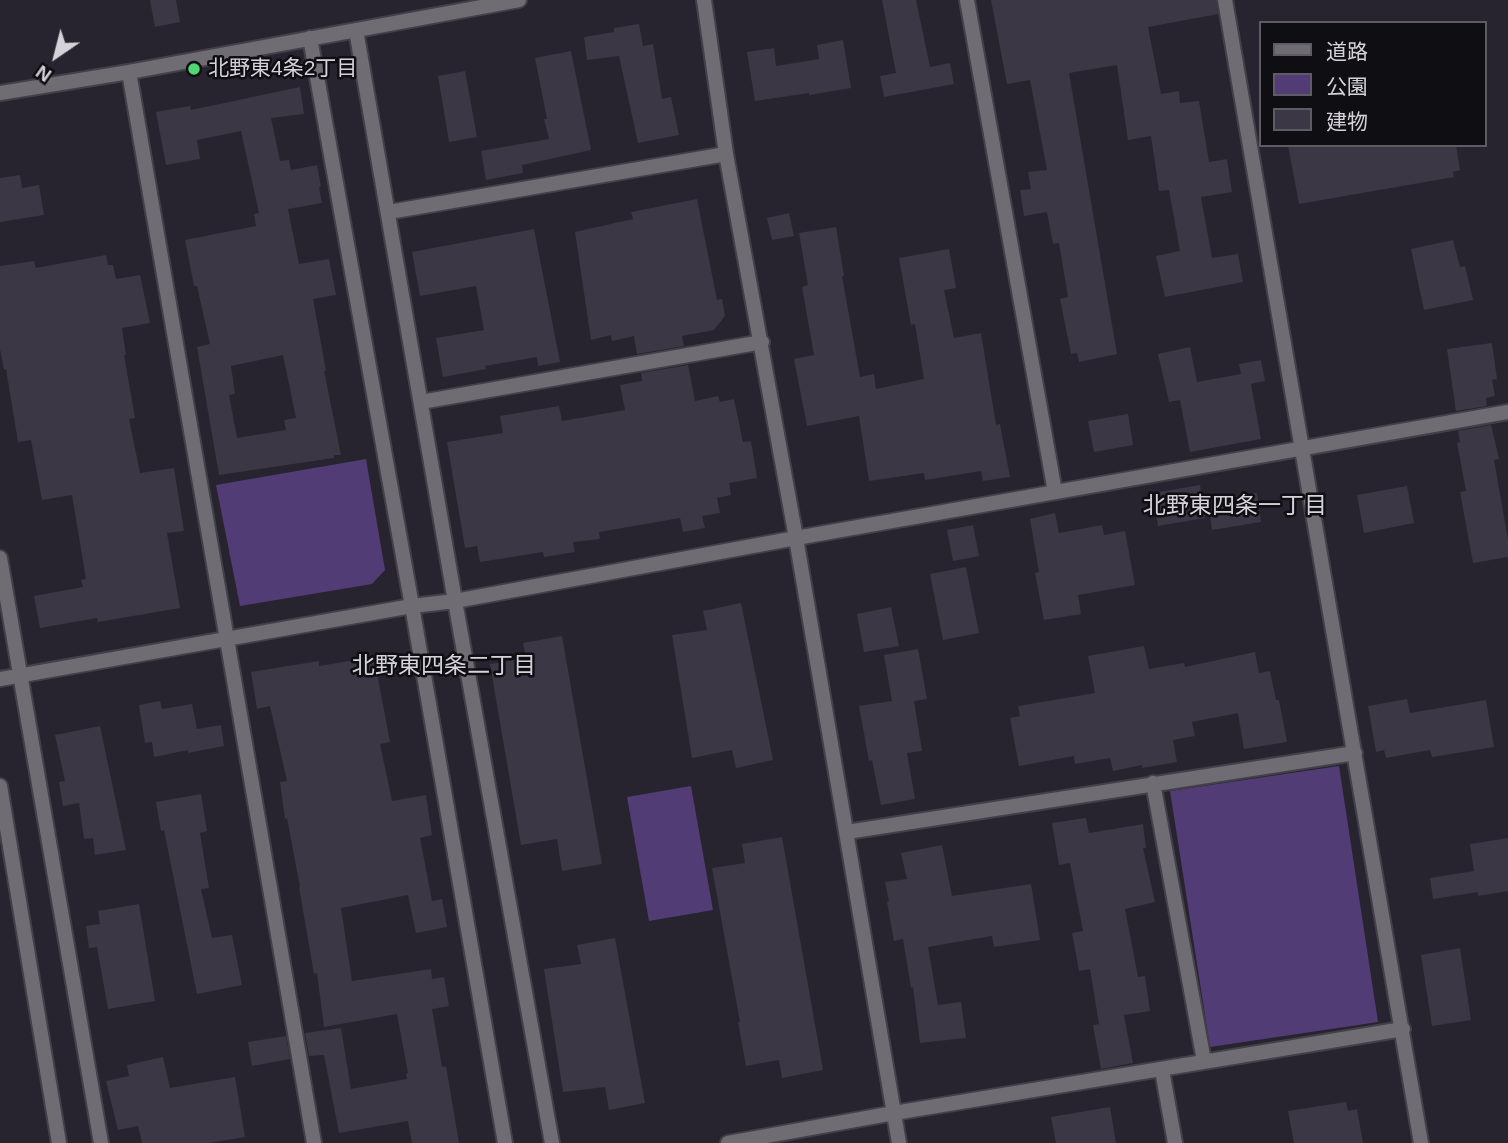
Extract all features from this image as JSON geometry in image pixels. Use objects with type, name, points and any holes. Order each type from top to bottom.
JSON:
[{"type":"street","points":[[0,93],[356,30],[483,3],[519,0]]},
{"type":"street","points":[[704,0],[726,154],[762,342],[899,1143]]},
{"type":"street","points":[[967,0],[1055,492]]},
{"type":"street","points":[[1225,0],[1422,1143]]},
{"type":"street","points":[[356,30],[552,1143]]},
{"type":"street","points":[[310,38],[505,1143]]},
{"type":"street","points":[[129,72],[314,1143]]},
{"type":"street","points":[[389,212],[726,154]]},
{"type":"street","points":[[421,402],[762,342]]},
{"type":"street","points":[[0,679],[412,606],[455,601],[1508,412]]},
{"type":"street","points":[[0,558],[101,1143]]},
{"type":"street","points":[[846,832],[1355,753]]},
{"type":"street","points":[[1153,783],[1204,1061]]},
{"type":"street","points":[[0,786],[59,1143]]},
{"type":"street","points":[[727,1143],[1403,1029]]},
{"type":"street","points":[[1162,1070],[1175,1143]]},
{"type":"green space","points":[[366,459],[385,570],[372,584],[240,606],[216,485]]},
{"type":"green space","points":[[1339,766],[1378,1022],[1210,1047],[1170,791]]},
{"type":"green space","points":[[691,786],[713,910],[649,921],[627,797]]},
{"type":"building","points":[[150,0],[176,0],[180,22],[155,27]]},
{"type":"building","points":[[882,0],[916,0],[930,67],[950,63],[954,84],[884,97],[880,76],[896,73]]},
{"type":"building","points":[[991,0],[1216,0],[1218,14],[1148,27],[1161,94],[1179,91],[1180,103],[1199,101],[1209,162],[1227,159],[1232,192],[1201,197],[1212,258],[1238,254],[1243,282],[1165,297],[1156,256],[1180,251],[1169,190],[1159,191],[1151,136],[1128,140],[1117,65],[1069,73],[1117,354],[1079,362],[1077,353],[1071,354],[1060,299],[1068,297],[1059,243],[1053,244],[1047,212],[1024,216],[1020,190],[1031,189],[1028,172],[1047,170],[1030,80],[1007,84]]},
{"type":"building","points":[[639,24],[643,46],[653,44],[662,99],[671,97],[679,135],[638,143],[619,56],[587,60],[584,37]]},
{"type":"building","points":[[843,40],[851,88],[755,101],[747,52],[774,48],[776,66],[819,59],[817,45]]},
{"type":"building","points":[[571,51],[591,150],[522,165],[523,173],[486,180],[481,151],[549,139],[535,58]]},
{"type":"building","points":[[465,71],[477,137],[449,142],[438,76]]},
{"type":"building","points":[[300,87],[304,114],[271,118],[280,161],[289,160],[291,170],[317,165],[322,203],[288,209],[299,264],[329,259],[336,295],[313,299],[341,455],[334,455],[334,458],[219,475],[197,347],[210,344],[185,240],[256,226],[254,214],[259,213],[241,131],[197,140],[200,159],[166,165],[156,112],[190,106],[191,110]],"holes":[[[283,355],[296,418],[284,420],[286,430],[237,438],[229,395],[235,394],[231,366]]]},
{"type":"building","points":[[1288,147],[1456,147],[1460,170],[1453,172],[1454,177],[1299,204]]},
{"type":"building","points":[[20,175],[22,188],[39,185],[44,215],[0,222],[0,178]]},
{"type":"building","points":[[697,199],[717,300],[722,299],[725,316],[714,330],[682,336],[684,346],[637,354],[634,336],[612,341],[611,335],[591,340],[575,232],[633,219],[631,212]]},
{"type":"building","points":[[789,213],[794,236],[772,240],[767,218]]},
{"type":"building","points":[[836,227],[860,377],[874,374],[876,389],[924,379],[915,324],[911,325],[899,258],[949,249],[956,288],[944,290],[954,338],[981,333],[996,425],[1000,424],[1010,477],[983,481],[981,471],[925,480],[924,473],[869,481],[859,416],[807,426],[794,359],[814,355],[802,287],[808,285],[799,233]]},
{"type":"building","points":[[534,229],[560,362],[538,366],[537,357],[443,377],[436,338],[484,330],[476,286],[420,296],[412,252]]},
{"type":"building","points":[[1453,240],[1460,267],[1465,266],[1473,300],[1424,310],[1411,249]]},
{"type":"building","points":[[106,255],[108,265],[113,265],[116,279],[140,275],[150,323],[122,328],[135,418],[129,419],[140,473],[174,468],[184,531],[167,533],[180,608],[98,622],[97,618],[40,628],[34,596],[83,587],[81,580],[86,579],[72,495],[42,500],[31,440],[18,442],[0,349],[0,266],[34,261],[36,268]]},
{"type":"building","points":[[1492,343],[1497,379],[1492,380],[1495,396],[1486,398],[1487,406],[1456,411],[1447,349]]},
{"type":"building","points":[[1190,347],[1197,382],[1241,374],[1239,364],[1261,360],[1265,381],[1251,384],[1261,439],[1190,452],[1180,400],[1169,402],[1158,354]]},
{"type":"building","points":[[688,365],[695,401],[718,396],[720,402],[734,399],[743,442],[751,441],[757,478],[729,483],[731,495],[717,498],[720,513],[702,516],[705,528],[683,532],[680,518],[599,532],[600,539],[573,542],[575,552],[544,557],[543,552],[480,562],[477,546],[465,548],[447,442],[503,433],[500,416],[559,406],[562,421],[625,410],[620,385],[642,381],[641,373]]},
{"type":"building","points":[[1128,414],[1133,445],[1094,452],[1088,421]]},
{"type":"building","points":[[1491,425],[1499,459],[1494,460],[1508,539],[1508,557],[1473,563],[1460,492],[1466,491],[1457,443],[1460,442],[1458,431]]},
{"type":"building","points":[[1200,485],[1205,518],[1158,526],[1153,493]]},
{"type":"building","points":[[1407,486],[1414,523],[1364,533],[1357,495]]},
{"type":"building","points":[[1257,493],[1261,522],[1212,530],[1208,500]]},
{"type":"building","points":[[1055,513],[1059,533],[1102,525],[1104,535],[1125,531],[1135,585],[1078,595],[1081,614],[1044,620],[1035,573],[1039,572],[1030,519]]},
{"type":"building","points":[[973,525],[979,556],[953,561],[947,530]]},
{"type":"building","points":[[966,567],[979,633],[943,640],[930,574]]},
{"type":"building","points":[[741,603],[773,760],[736,768],[732,750],[692,758],[672,635],[707,630],[703,611]]},
{"type":"building","points":[[891,607],[899,646],[864,652],[857,614]]},
{"type":"building","points":[[562,636],[602,864],[562,871],[557,839],[521,845],[490,664],[526,658],[523,643]]},
{"type":"building","points":[[1144,646],[1149,669],[1184,663],[1185,667],[1255,652],[1259,673],[1270,671],[1287,742],[1244,749],[1238,713],[1192,722],[1195,736],[1173,740],[1177,762],[1113,771],[1110,758],[1075,764],[1074,756],[1019,766],[1010,718],[1020,716],[1018,706],[1095,693],[1088,656]]},
{"type":"building","points":[[918,649],[927,699],[914,701],[922,751],[907,753],[915,799],[881,805],[872,760],[869,761],[859,706],[892,701],[884,655]]},
{"type":"building","points":[[374,657],[390,742],[380,744],[392,801],[426,795],[432,835],[420,838],[432,901],[442,899],[447,927],[416,933],[408,895],[341,908],[352,981],[431,969],[432,979],[444,977],[449,1006],[432,1009],[442,1067],[446,1066],[459,1143],[412,1143],[408,1121],[339,1133],[324,1055],[309,1056],[305,1033],[341,1028],[351,1089],[407,1079],[397,1014],[324,1027],[317,973],[314,974],[300,887],[287,818],[285,819],[280,782],[287,781],[270,706],[257,709],[251,672],[319,661],[319,666]]},
{"type":"building","points":[[1407,699],[1410,713],[1486,700],[1494,747],[1432,757],[1430,750],[1386,758],[1384,750],[1376,752],[1368,706]]},
{"type":"building","points":[[160,701],[162,709],[192,704],[197,729],[221,725],[224,746],[154,757],[152,742],[145,743],[139,705]]},
{"type":"building","points":[[100,726],[126,850],[95,855],[93,838],[84,839],[79,803],[63,806],[59,782],[65,781],[55,735]]},
{"type":"building","points":[[201,794],[207,831],[200,833],[209,888],[201,889],[212,938],[232,935],[242,985],[197,994],[156,802]]},
{"type":"building","points":[[1086,818],[1089,833],[1143,824],[1146,848],[1143,848],[1155,902],[1125,909],[1138,977],[1145,976],[1150,1011],[1124,1015],[1133,1063],[1101,1069],[1093,1025],[1099,1024],[1090,969],[1079,971],[1072,933],[1083,931],[1070,863],[1059,865],[1052,823]]},
{"type":"building","points":[[782,837],[823,1070],[782,1078],[779,1060],[746,1066],[712,868],[745,863],[742,844]]},
{"type":"building","points":[[1508,838],[1508,891],[1478,896],[1478,892],[1433,899],[1430,878],[1474,871],[1470,844]]},
{"type":"building","points":[[942,845],[952,896],[1031,884],[1040,940],[994,947],[992,936],[928,947],[938,1005],[961,1002],[966,1038],[920,1043],[913,987],[911,988],[903,939],[894,941],[885,882],[907,879],[901,853]]},
{"type":"building","points":[[139,904],[155,1001],[108,1009],[97,947],[89,948],[86,926],[100,924],[98,911]]},
{"type":"building","points":[[615,938],[645,1103],[609,1110],[605,1087],[563,1092],[544,969],[581,964],[577,945]]},
{"type":"building","points":[[1460,948],[1471,1020],[1432,1026],[1421,955]]},
{"type":"building","points":[[286,1036],[290,1059],[252,1066],[248,1042]]},
{"type":"building","points":[[163,1057],[170,1088],[235,1077],[245,1137],[209,1143],[142,1143],[138,1126],[118,1130],[106,1081],[129,1076],[127,1065]]},
{"type":"building","points":[[1346,1102],[1348,1111],[1357,1109],[1363,1143],[1294,1143],[1288,1111]]},
{"type":"building","points":[[1110,1107],[1116,1143],[1056,1143],[1051,1117]]},
{"type":"place","name":"北野東4条2丁目","points":[[194,69]]},
{"type":"district","name":"北野東四条一丁目","points":[[1235,507]]},
{"type":"district","name":"北野東四条二丁目","points":[[444,667]]}]
